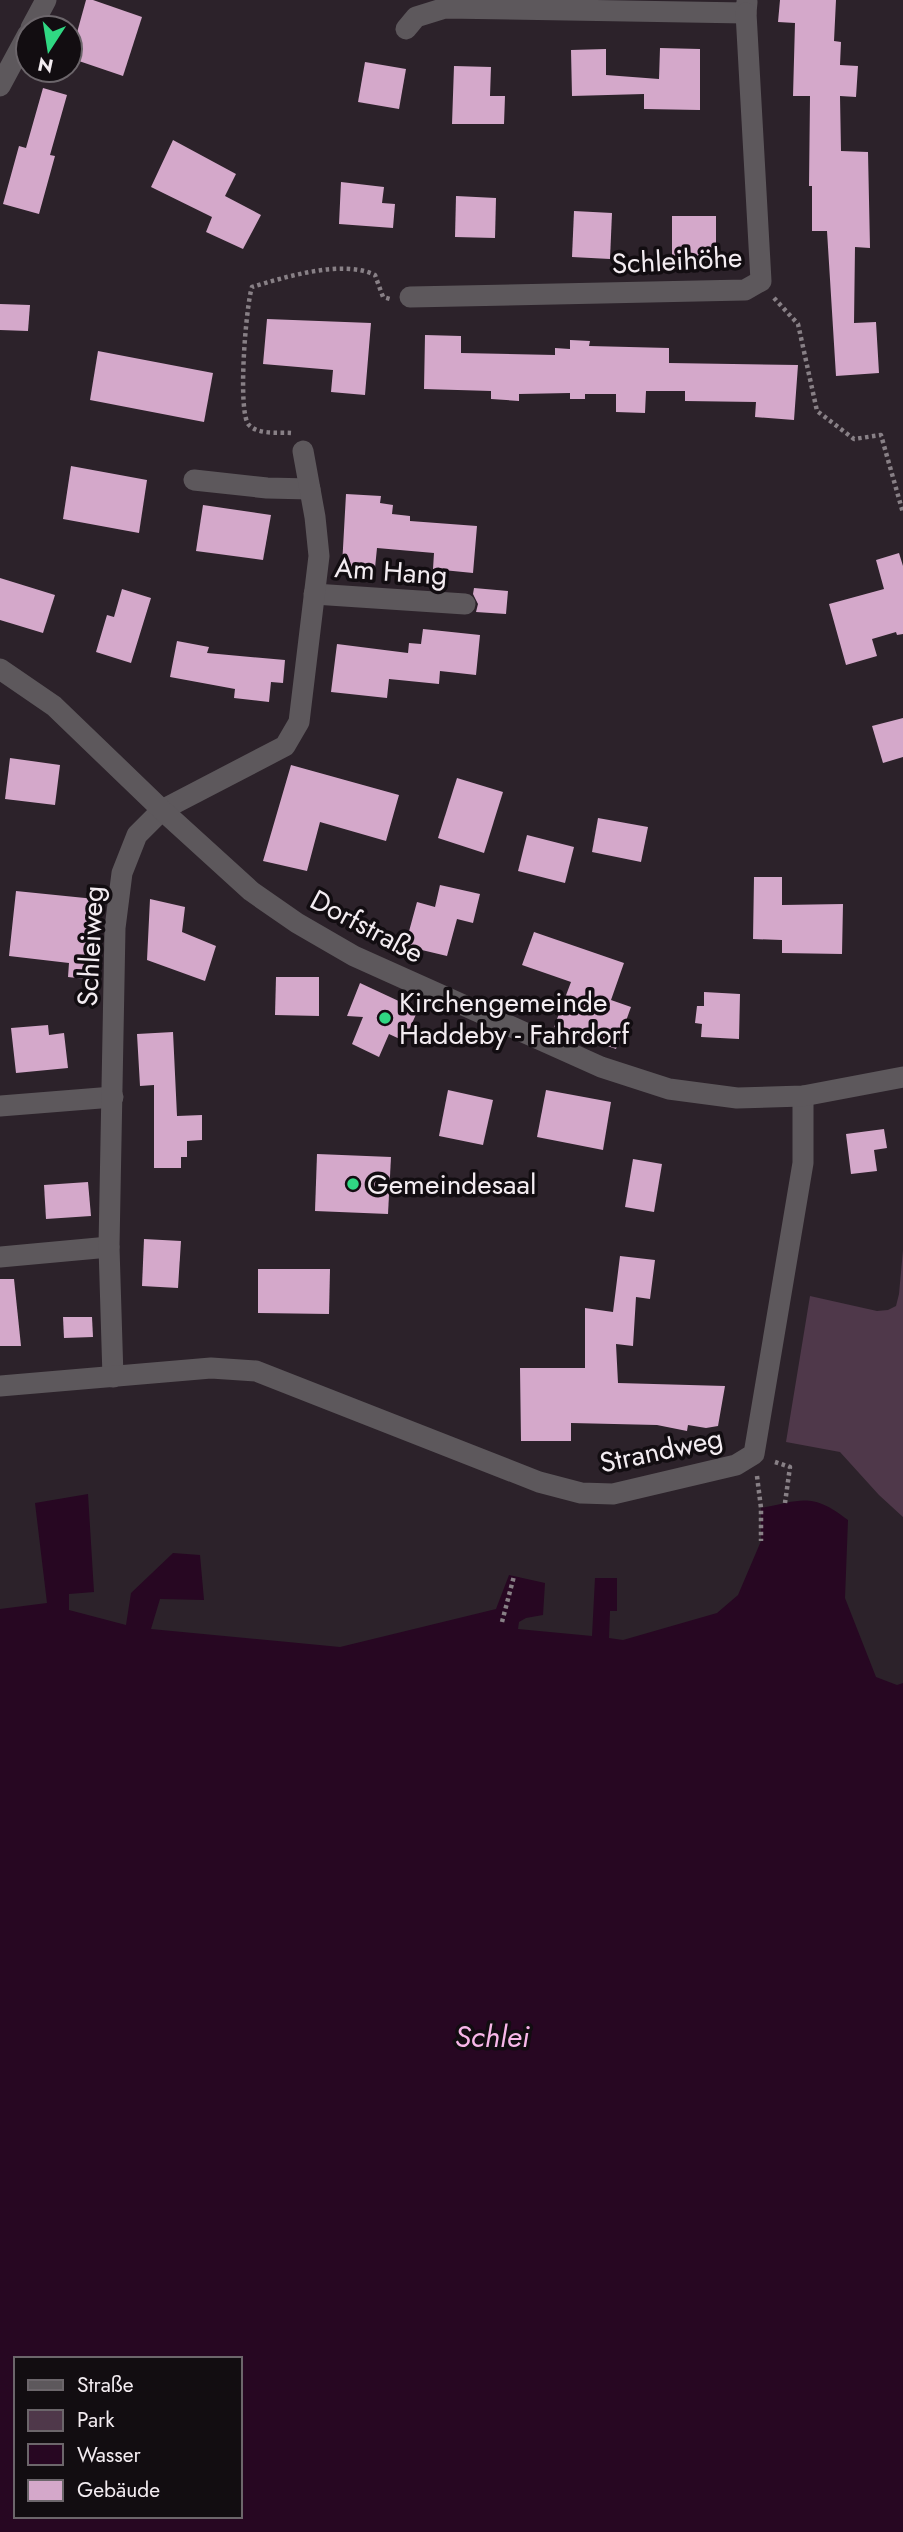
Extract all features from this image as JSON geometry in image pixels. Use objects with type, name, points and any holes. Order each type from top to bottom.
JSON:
[{"type":"street","name":"Schleihöhe","points":[[406,29],[416,17],[445,8],[746,7],[761,281],[745,290],[410,297]]},
{"type":"street","points":[[0,86],[14,60]]},
{"type":"street","name":"Am Hang","points":[[162,810],[285,746],[299,722],[318,556],[303,451]]},
{"type":"street","points":[[194,480],[267,488],[310,489]]},
{"type":"street","name":"Am Hang","points":[[314,594],[465,604]]},
{"type":"street","name":"Dorfstraße","points":[[0,669],[54,706],[251,891],[297,923],[354,956],[589,1062],[668,1089],[737,1098],[803,1096],[903,1077]]},
{"type":"street","name":"Schleiweg","points":[[113,1377],[108,1247],[115,928],[122,873],[137,835],[162,810]]},
{"type":"street","name":"Strandweg","points":[[113,1377],[211,1368],[256,1371],[539,1482],[581,1493],[613,1494],[736,1465],[754,1454],[803,1163],[803,1096]]},
{"type":"street","points":[[0,1106],[113,1097]]},
{"type":"street","points":[[0,1256],[108,1247]]},
{"type":"street","points":[[0,1386],[113,1377]]},
{"type":"path","points":[[303,451],[302,433],[265,432],[250,426],[244,416],[248,299],[252,286],[286,277],[362,269],[374,275],[383,297],[396,301],[410,297]]},
{"type":"path","points":[[778,304],[799,324],[817,411],[854,439],[881,435],[903,513]]},
{"type":"path","points":[[754,1454],[790,1467],[785,1503]]},
{"type":"path","points":[[761,1507],[761,1541]]},
{"type":"path","points":[[502,1622],[514,1576]]},
{"type":"green space","points":[[903,1250],[903,1517],[840,1452],[786,1442],[810,1296],[877,1311],[888,1310],[896,1306],[899,1294]]},
{"type":"water","name":"Schlei","points":[[88,1494],[94,1592],[69,1594],[69,1610],[126,1625],[131,1593],[173,1553],[200,1555],[204,1600],[160,1599],[151,1629],[340,1647],[496,1609],[509,1575],[545,1583],[543,1615],[526,1618],[519,1622],[518,1629],[592,1636],[595,1578],[617,1578],[617,1611],[610,1611],[609,1638],[623,1640],[717,1613],[738,1595],[761,1541],[761,1508],[806,1500],[825,1505],[848,1520],[845,1598],[876,1677],[897,1685],[903,1683],[903,2532],[0,2532],[0,1609],[47,1603],[35,1503]]},
{"type":"building","points":[[86,0],[93,0],[142,17],[123,76],[84,63],[82,14]]},
{"type":"building","points":[[780,0],[836,0],[834,41],[841,42],[840,65],[858,66],[856,97],[840,96],[841,151],[868,152],[870,248],[855,247],[854,323],[876,322],[879,373],[836,376],[827,231],[812,231],[812,186],[809,186],[810,96],[793,96],[795,23],[778,22]]},
{"type":"building","points":[[660,48],[700,49],[700,110],[644,109],[644,94],[572,96],[571,50],[606,49],[606,75],[659,79]]},
{"type":"building","points":[[365,62],[406,69],[399,109],[358,102]]},
{"type":"building","points":[[454,66],[491,67],[490,96],[505,96],[504,124],[452,124]]},
{"type":"building","points":[[43,88],[67,95],[50,155],[55,156],[39,214],[3,204],[19,146],[26,148]]},
{"type":"building","points":[[173,140],[236,174],[225,196],[261,215],[243,249],[206,232],[212,217],[151,187]]},
{"type":"building","points":[[341,182],[384,187],[382,203],[395,204],[393,228],[339,224]]},
{"type":"building","points":[[456,196],[496,198],[495,238],[455,237]]},
{"type":"building","points":[[574,211],[612,213],[610,259],[572,257]]},
{"type":"building","points":[[672,216],[716,216],[716,259],[672,259]]},
{"type":"building","points":[[0,304],[30,305],[28,331],[0,330]]},
{"type":"building","points":[[267,319],[371,323],[365,395],[331,392],[333,370],[263,364]]},
{"type":"building","points":[[425,335],[461,336],[461,353],[555,355],[555,348],[570,349],[570,340],[590,341],[589,346],[669,348],[669,363],[798,365],[794,420],[755,417],[756,402],[685,401],[685,391],[646,391],[645,413],[616,412],[616,394],[585,394],[585,399],[570,399],[570,393],[519,394],[519,401],[491,399],[491,391],[424,389]]},
{"type":"building","points":[[98,351],[213,373],[204,422],[90,400]]},
{"type":"building","points":[[71,466],[147,480],[139,533],[63,519]]},
{"type":"building","points":[[346,494],[381,496],[380,503],[393,505],[392,514],[410,516],[410,521],[477,526],[473,573],[433,569],[434,553],[377,548],[375,568],[342,566]]},
{"type":"building","points":[[203,505],[271,515],[263,560],[196,551]]},
{"type":"building","points":[[899,553],[903,566],[903,634],[897,635],[896,632],[872,639],[877,656],[846,665],[829,604],[884,589],[876,560]]},
{"type":"building","points":[[0,578],[55,595],[43,633],[0,620]]},
{"type":"building","points":[[474,588],[508,591],[506,614],[476,612],[478,604],[473,594]]},
{"type":"building","points":[[122,589],[151,598],[131,663],[96,652],[107,615],[114,617]]},
{"type":"building","points":[[423,629],[480,635],[476,675],[440,671],[439,684],[389,679],[387,698],[331,692],[337,644],[408,653],[409,643],[421,644]]},
{"type":"building","points":[[177,641],[209,647],[207,653],[285,660],[283,683],[271,682],[269,702],[234,698],[235,689],[170,677]]},
{"type":"building","points":[[903,718],[903,757],[883,763],[872,726]]},
{"type":"building","points":[[10,758],[60,765],[55,805],[5,799]]},
{"type":"building","points":[[291,765],[399,795],[386,841],[320,822],[307,871],[263,861]]},
{"type":"building","points":[[457,778],[503,792],[484,853],[438,838]]},
{"type":"building","points":[[598,818],[648,827],[641,862],[592,852]]},
{"type":"building","points":[[527,835],[574,847],[565,883],[518,871]]},
{"type":"building","points":[[754,877],[782,877],[782,905],[843,904],[842,954],[782,953],[782,940],[753,939]]},
{"type":"building","points":[[440,885],[480,894],[473,923],[457,919],[447,956],[405,946],[417,902],[435,907]]},
{"type":"building","points":[[16,891],[95,899],[93,915],[101,916],[94,980],[68,977],[69,963],[9,956]]},
{"type":"building","points":[[150,899],[185,907],[182,932],[216,946],[205,981],[147,960]]},
{"type":"building","points":[[534,932],[624,963],[611,1000],[631,1007],[616,1049],[554,1027],[571,982],[522,965]]},
{"type":"building","points":[[276,977],[319,977],[319,1016],[275,1015]]},
{"type":"building","name":"Kirchengemeinde Haddeby - Fahrdorf","points":[[360,983],[418,1010],[404,1041],[389,1034],[379,1057],[352,1044],[363,1017],[347,1016]]},
{"type":"building","points":[[704,992],[740,994],[739,1039],[701,1037],[702,1024],[695,1023],[697,1006],[704,1006]]},
{"type":"building","points":[[48,1025],[49,1035],[64,1033],[68,1068],[16,1073],[11,1028]]},
{"type":"building","points":[[173,1032],[177,1116],[202,1115],[202,1140],[187,1141],[187,1157],[181,1157],[181,1168],[154,1168],[154,1085],[140,1086],[137,1034]]},
{"type":"building","points":[[448,1090],[493,1100],[483,1145],[439,1136]]},
{"type":"building","points":[[546,1090],[611,1102],[603,1150],[537,1137]]},
{"type":"building","points":[[884,1129],[887,1148],[874,1150],[877,1171],[851,1174],[846,1134]]},
{"type":"building","name":"Gemeindesaal","points":[[317,1154],[391,1157],[388,1214],[315,1211]]},
{"type":"building","points":[[633,1159],[662,1164],[654,1212],[625,1207]]},
{"type":"building","points":[[88,1182],[91,1216],[46,1219],[44,1185]]},
{"type":"building","points":[[144,1239],[181,1241],[178,1288],[142,1286]]},
{"type":"building","points":[[620,1256],[655,1260],[650,1299],[636,1297],[633,1346],[616,1344],[618,1383],[725,1386],[718,1426],[706,1428],[688,1425],[687,1431],[657,1425],[571,1423],[571,1441],[521,1441],[520,1368],[585,1368],[585,1308],[613,1312]]},
{"type":"building","points":[[258,1269],[330,1269],[329,1314],[258,1313]]},
{"type":"building","points":[[0,1279],[14,1279],[21,1346],[0,1346]]},
{"type":"building","points":[[63,1317],[92,1317],[93,1337],[64,1338]]},
{"type":"place","name":"Kirchengemeinde Haddeby - Fahrdorf","points":[[385,1018]]},
{"type":"place","name":"Gemeindesaal","points":[[353,1184]]}]
